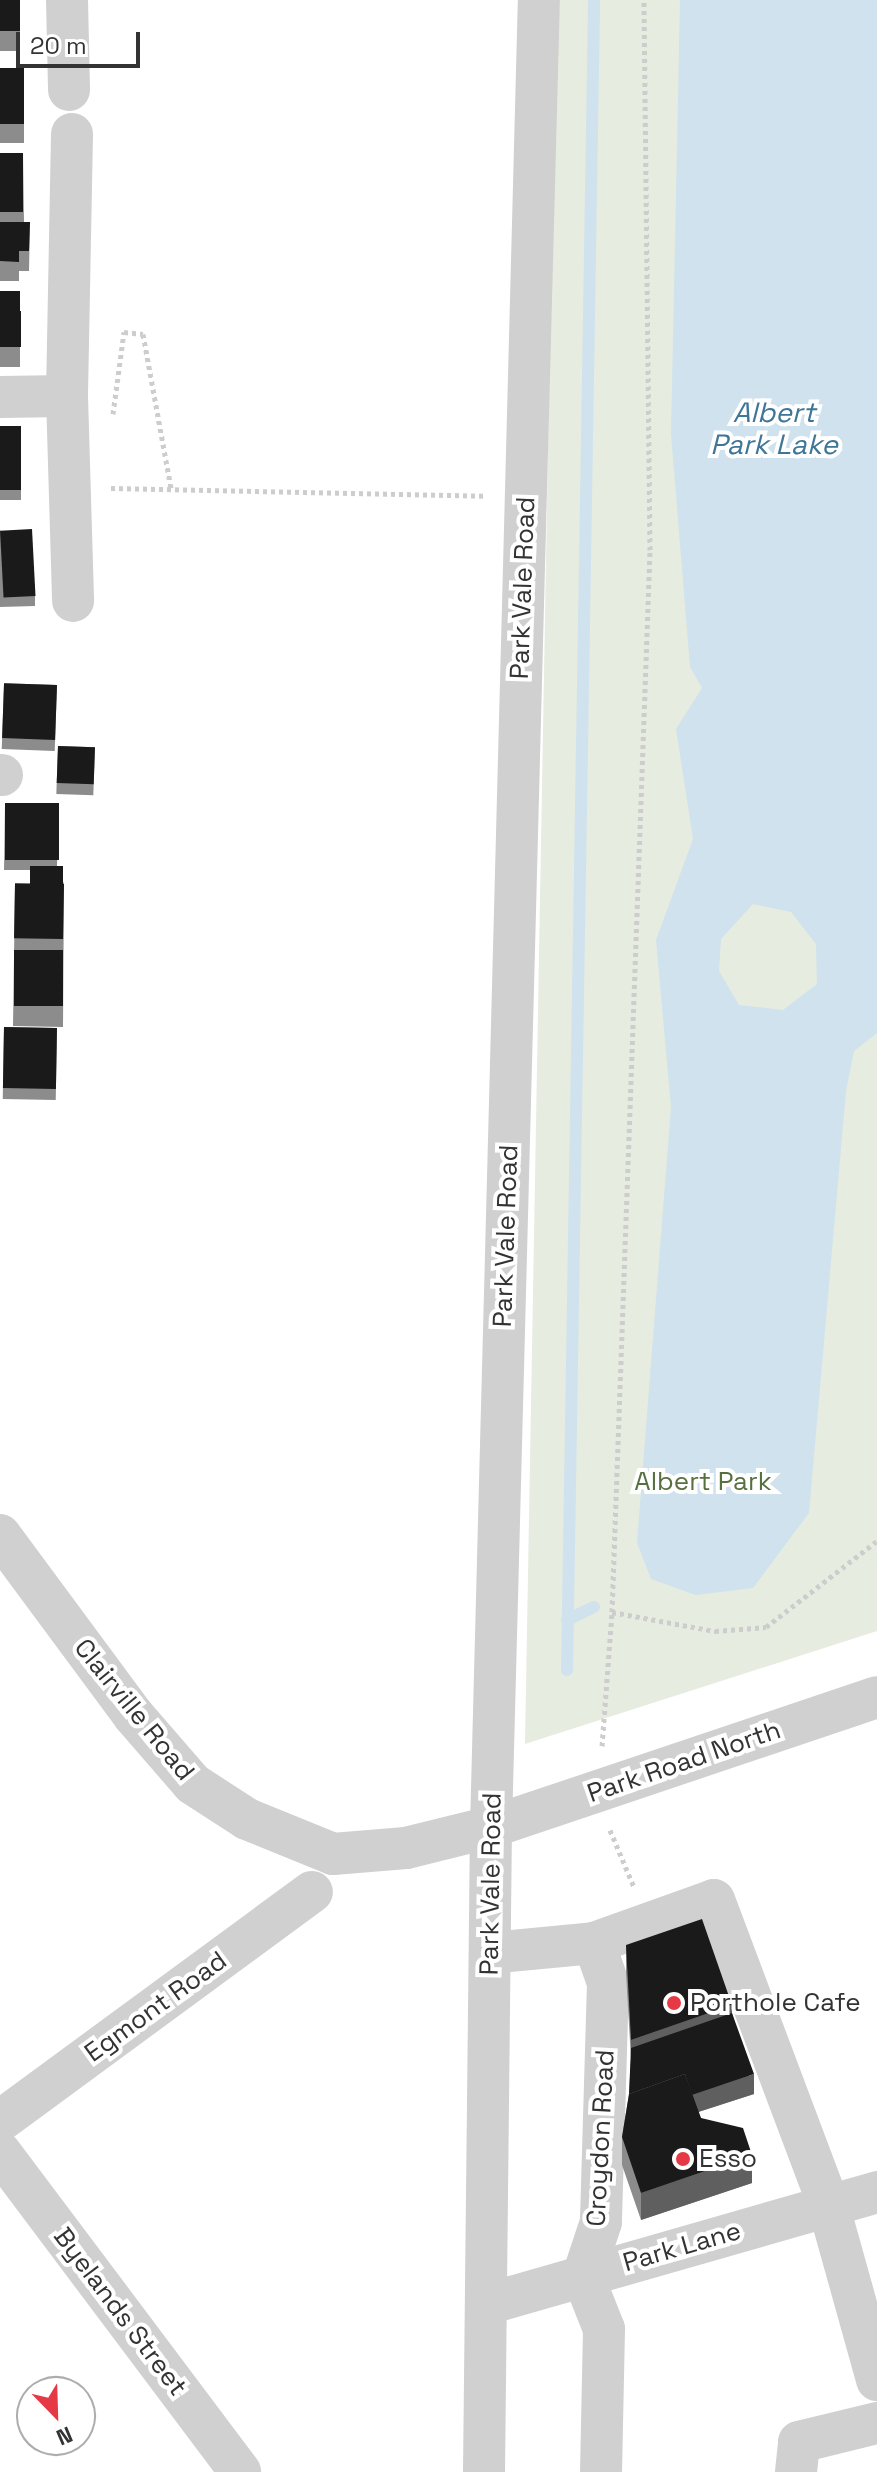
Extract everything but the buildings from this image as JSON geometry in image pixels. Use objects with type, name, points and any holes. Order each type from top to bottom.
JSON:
[{"type":"street","points":[[67,0],[69,90]]},
{"type":"street","name":"Park Vale Road","points":[[484,2472],[491,1827],[539,0]]},
{"type":"street","points":[[72,134],[67,396],[73,601]]},
{"type":"street","points":[[0,397],[67,396]]},
{"type":"street","name":"Clairville Road","points":[[0,1535],[134,1716],[193,1784],[247,1819],[333,1854],[406,1848],[491,1827]]},
{"type":"street","name":"Park Road North","points":[[491,1827],[877,1697]]},
{"type":"street","name":"Egmont Road","points":[[0,2121],[312,1892]]},
{"type":"street","points":[[490,1953],[594,1943],[714,1900],[828,2204],[877,2380]]},
{"type":"street","name":"Croydon Road","points":[[583,2276],[601,2222],[608,1983],[594,1943]]},
{"type":"street","name":"Byelands Street","points":[[0,2152],[240,2472]]},
{"type":"street","name":"Park Lane","points":[[487,2304],[877,2192]]},
{"type":"street","points":[[583,2276],[604,2329],[601,2472]]},
{"type":"street","points":[[796,2472],[799,2442],[877,2423]]},
{"type":"path","points":[[644,0],[650,550],[612,1612],[598,1791],[619,1859],[653,1921]]},
{"type":"path","points":[[112,420],[124,332],[143,334],[171,488]]},
{"type":"path","points":[[103,488],[526,497]]},
{"type":"path","points":[[612,1612],[715,1631],[766,1627],[877,1541]]},
{"type":"green space","name":"Albert Park","points":[[556,0],[877,0],[877,1631],[525,1744]]},
{"type":"water","name":"Albert Park Lake","points":[[680,0],[877,0],[877,1033],[854,1051],[846,1091],[809,1513],[753,1588],[696,1595],[651,1579],[637,1543],[671,1107],[656,940],[693,839],[676,729],[702,688],[690,667],[671,434]],"holes":[[[753,904],[791,912],[816,944],[817,984],[783,1010],[739,1005],[719,971],[721,939]]]},
{"type":"waterway","points":[[567,1670],[594,0]]},
{"type":"waterway","points":[[567,1620],[594,1607]]},
{"type":"place","name":"Porthole Cafe","points":[[674,2003]]},
{"type":"place","name":"Esso","points":[[683,2159]]}]
